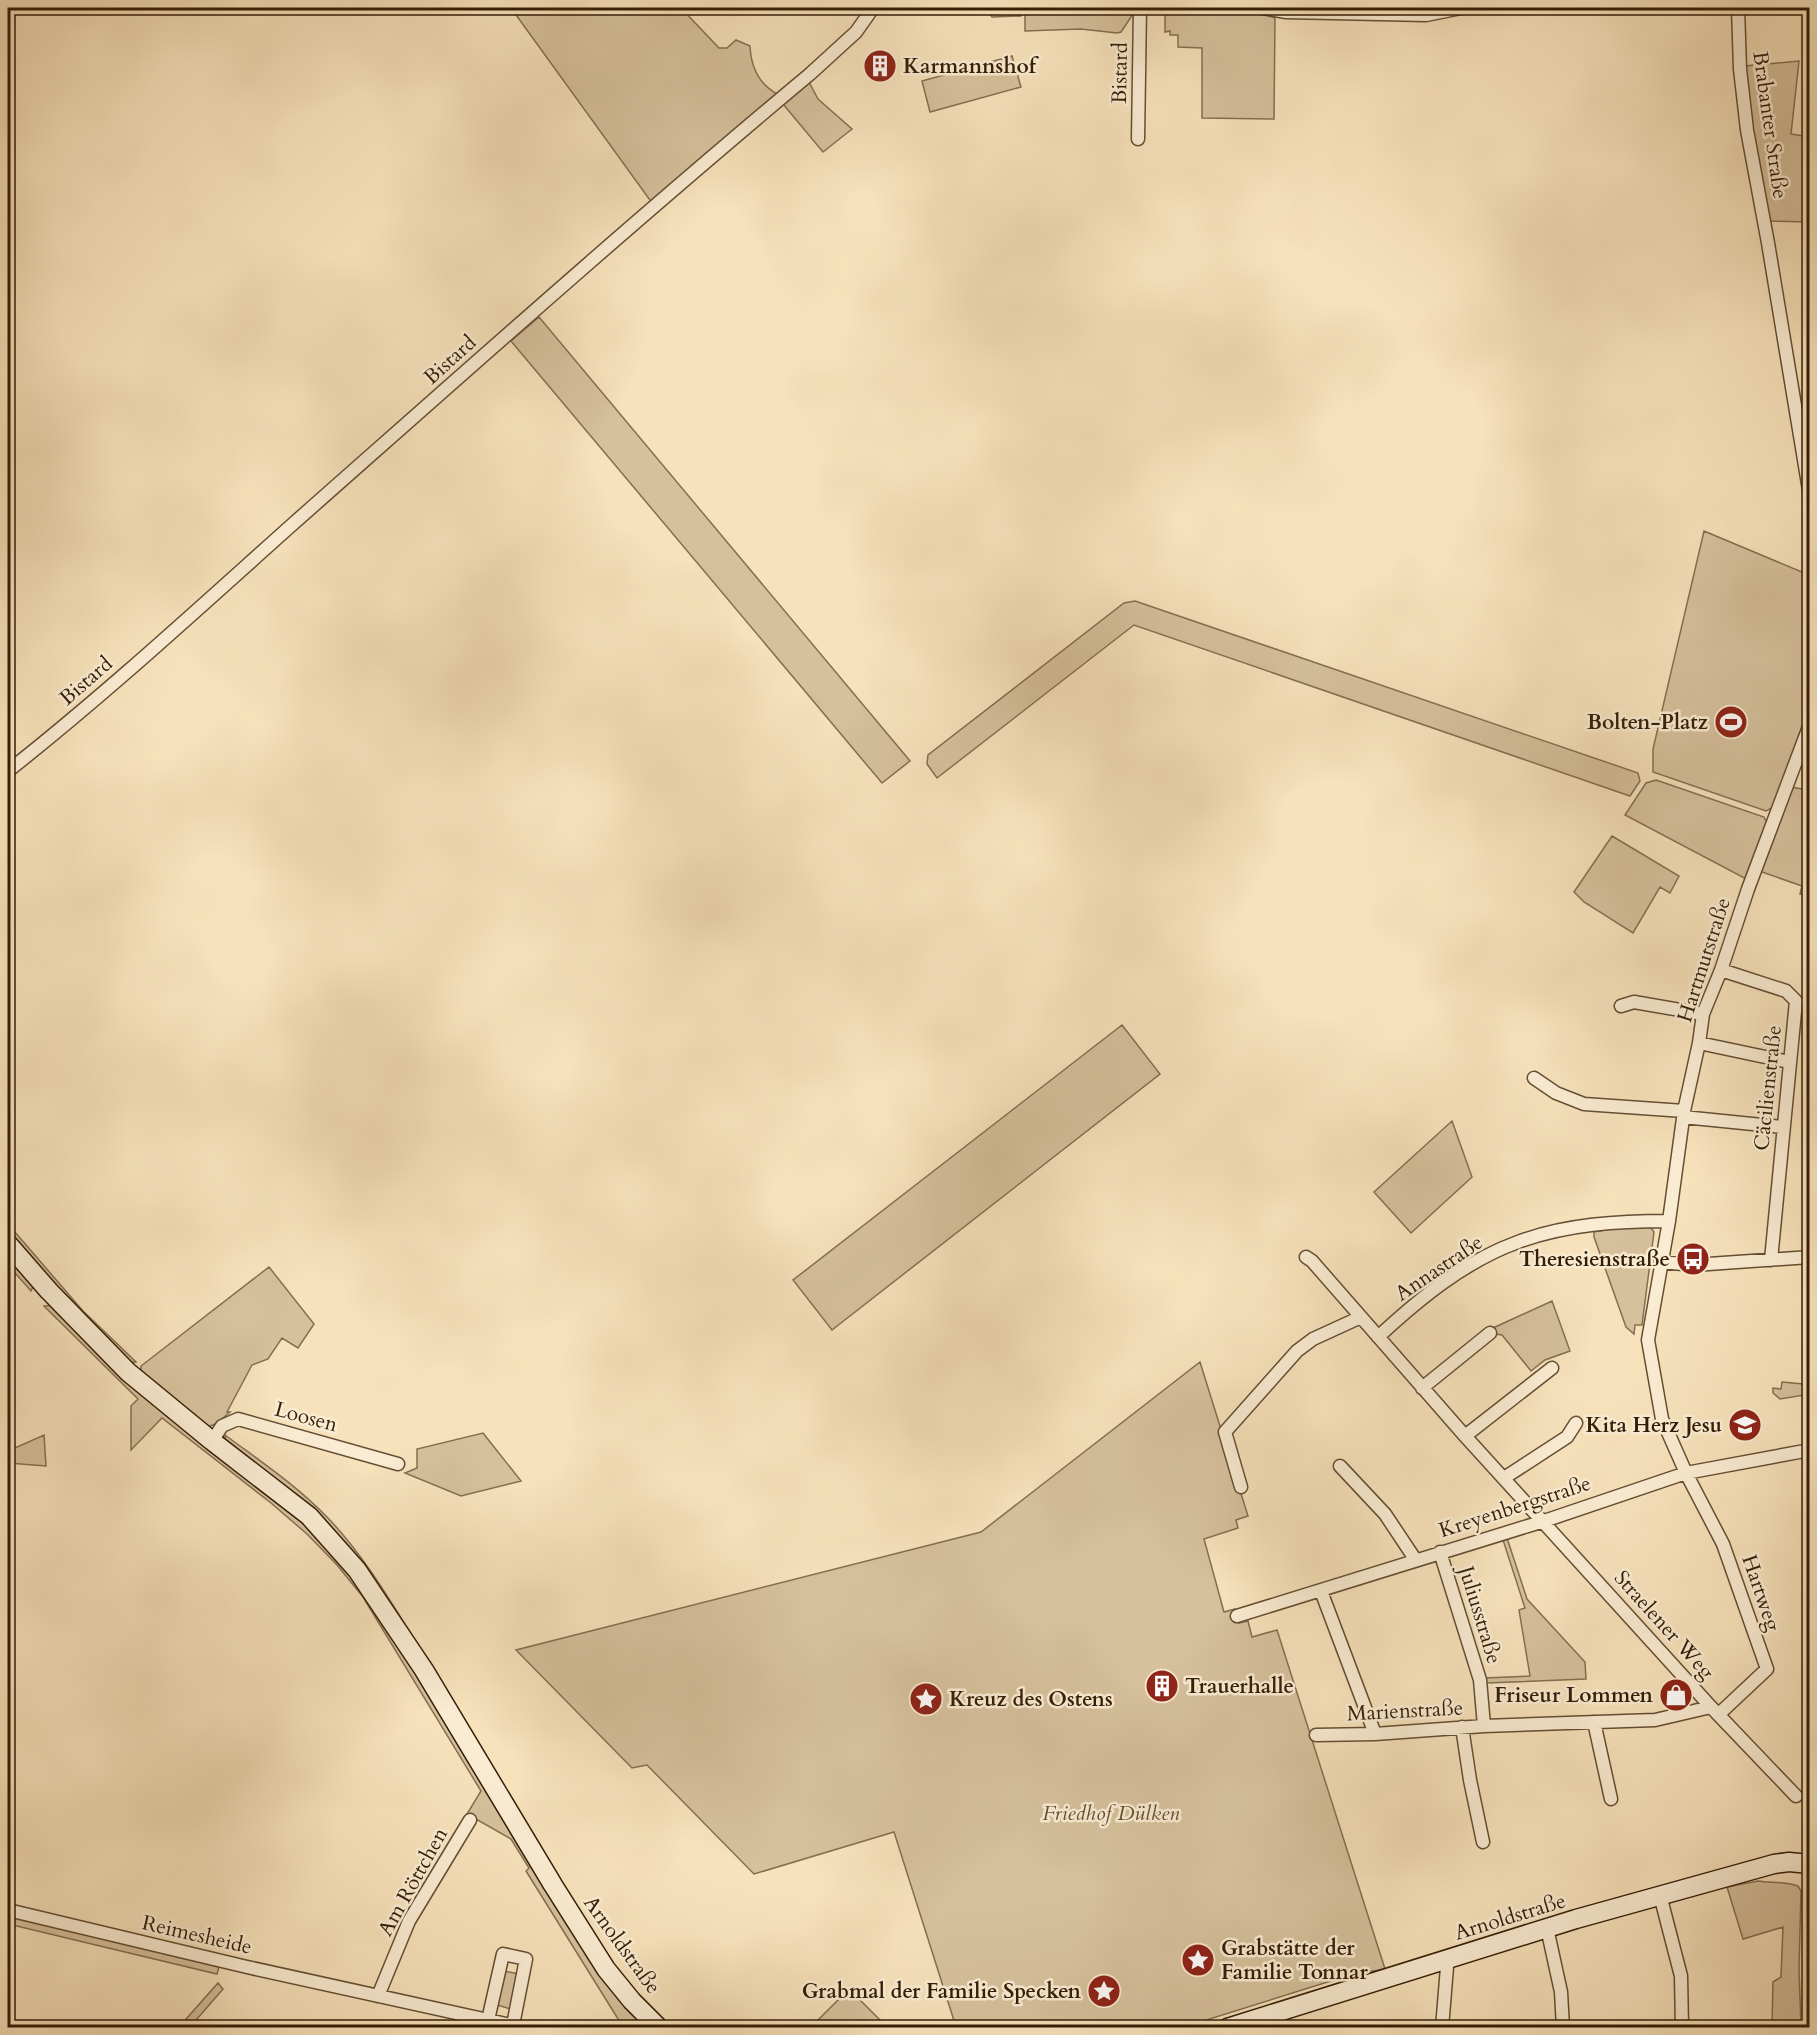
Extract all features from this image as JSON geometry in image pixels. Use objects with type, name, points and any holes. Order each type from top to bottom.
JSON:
[{"type":"street","name":"Bistard","points":[[8,771],[49,738],[810,74],[856,32],[873,8]]},
{"type":"street","name":"Bistard","points":[[1138,139],[1140,8]]},
{"type":"street","points":[[1263,8],[1286,12],[1426,11],[1461,8]]},
{"type":"street","name":"Brabanter Straße","points":[[1738,8],[1740,69],[1747,130],[1809,495]]},
{"type":"street","name":"Hartmutstraße","points":[[1686,1473],[1662,1419],[1648,1340],[1669,1221],[1683,1114],[1703,1014],[1721,970],[1748,889],[1809,724]]},
{"type":"street","name":"Cäcilienstraße","points":[[1721,970],[1786,992],[1796,1001],[1771,1260]]},
{"type":"street","points":[[1621,1006],[1634,1002],[1703,1014]]},
{"type":"street","name":"Hartmutstraße","points":[[1699,1043],[1789,1062]]},
{"type":"street","points":[[1534,1078],[1556,1093],[1584,1104],[1783,1127]]},
{"type":"street","name":"Annastraße","points":[[1378,1337],[1420,1300],[1456,1275],[1518,1242],[1552,1232],[1586,1226],[1634,1221],[1669,1221]]},
{"type":"street","name":"Arnoldstraße","points":[[8,1244],[49,1291],[120,1364],[212,1441],[309,1516],[357,1570],[424,1670],[606,1969],[632,2001],[659,2028]]},
{"type":"street","name":"Straelener Weg","points":[[1306,1257],[1312,1261],[1465,1436],[1796,1796]]},
{"type":"street","points":[[1660,1262],[1694,1265],[1809,1257]]},
{"type":"street","points":[[1241,1487],[1225,1432],[1297,1351],[1313,1339],[1361,1317]]},
{"type":"street","points":[[1422,1388],[1490,1334]]},
{"type":"street","points":[[1465,1436],[1552,1368]]},
{"type":"street","name":"Loosen","points":[[212,1441],[222,1426],[238,1419],[398,1464]]},
{"type":"street","points":[[1504,1478],[1567,1437],[1576,1422]]},
{"type":"street","name":"Kreyenbergstraße","points":[[1237,1616],[1321,1591],[1415,1559],[1544,1521],[1686,1473],[1809,1450]]},
{"type":"street","points":[[1340,1466],[1384,1514],[1415,1559]]},
{"type":"street","name":"Hartweg","points":[[1686,1473],[1723,1544],[1767,1669],[1715,1710]]},
{"type":"street","name":"Juliusstraße","points":[[1440,1552],[1480,1680],[1484,1726]]},
{"type":"street","points":[[1321,1591],[1375,1734]]},
{"type":"street","name":"Marienstraße","points":[[1316,1735],[1655,1720],[1715,1710]]},
{"type":"street","points":[[1594,1722],[1611,1799]]},
{"type":"street","points":[[1462,1727],[1483,1842]]},
{"type":"street","name":"Am Röttchen","points":[[378,1996],[409,1921],[470,1820]]},
{"type":"street","name":"Arnoldstraße","points":[[1227,2028],[1660,1895],[1774,1864],[1789,1862],[1809,1864]]},
{"type":"street","points":[[1660,1895],[1681,1976],[1682,2028]]},
{"type":"street","name":"Reimesheide","points":[[8,1910],[378,1996],[519,2026]]},
{"type":"street","points":[[1547,1928],[1561,1992],[1563,2028]]},
{"type":"street","points":[[488,2020],[503,1954],[526,1959],[519,2026]]},
{"type":"street","points":[[1442,2028],[1446,1960]]},
{"type":"green space","points":[[511,8],[681,8],[719,48],[727,48],[736,40],[750,46],[757,74],[765,85],[777,94],[652,203]]},
{"type":"green space","points":[[985,8],[1021,8],[1021,16],[992,17]]},
{"type":"green space","points":[[1025,8],[1137,8],[1121,32],[1117,33],[1081,29],[1025,31]]},
{"type":"green space","points":[[1165,8],[1245,8],[1275,18],[1274,119],[1202,118],[1202,48],[1178,47],[1178,35],[1170,35],[1170,31],[1165,32]]},
{"type":"green space","points":[[1012,56],[1021,87],[930,112],[922,81]]},
{"type":"green space","points":[[1799,61],[1791,134],[1809,137],[1809,222],[1769,221],[1750,128],[1745,66]]},
{"type":"green space","points":[[809,82],[818,99],[852,129],[823,152],[783,104]]},
{"type":"green space","points":[[539,317],[910,761],[882,783],[511,341]]},
{"type":"green space","points":[[1704,531],[1809,575],[1809,708],[1774,807],[1766,811],[1653,772],[1653,749]]},
{"type":"green space","points":[[1135,601],[1638,773],[1640,781],[1630,796],[1134,625],[937,778],[927,764],[928,755],[1124,603]]},
{"type":"green space","points":[[1656,780],[1764,817],[1768,825],[1748,880],[1625,815],[1646,783]]},
{"type":"green space","points":[[1790,787],[1809,790],[1809,895],[1800,894],[1802,886],[1759,871]]},
{"type":"green space","points":[[1612,836],[1679,876],[1670,893],[1660,887],[1633,933],[1584,902],[1574,892]]},
{"type":"green space","points":[[1122,1025],[1160,1074],[832,1330],[793,1280]]},
{"type":"green space","points":[[1452,1121],[1472,1177],[1411,1233],[1374,1192]]},
{"type":"green space","points":[[8,1224],[83,1311],[136,1362],[126,1363],[35,1266],[8,1233]]},
{"type":"green space","points":[[1622,1227],[1648,1227],[1654,1232],[1642,1325],[1635,1325],[1634,1334],[1626,1327],[1594,1237],[1594,1232]]},
{"type":"green space","points":[[8,1250],[35,1282],[31,1291],[8,1265]]},
{"type":"green space","points":[[269,1267],[314,1324],[298,1348],[282,1338],[268,1359],[252,1365],[227,1412],[230,1412],[216,1424],[203,1428],[141,1376],[141,1366]]},
{"type":"green space","points":[[1552,1301],[1570,1351],[1545,1360],[1531,1371],[1502,1335],[1495,1334],[1493,1328]]},
{"type":"green space","points":[[54,1305],[291,1510],[327,1545],[353,1575],[649,2027],[623,2027],[526,1871],[529,1868],[511,1839],[467,1814],[481,1791],[363,1597],[337,1565],[307,1534],[271,1503],[162,1418],[131,1450],[131,1406],[138,1399],[44,1306]]},
{"type":"green space","name":"Friedhof Dülken","points":[[1200,1362],[1248,1516],[1236,1520],[1238,1528],[1204,1539],[1224,1612],[1235,1609],[1239,1623],[1248,1621],[1252,1637],[1277,1630],[1385,1969],[1350,1975],[1184,2027],[956,2027],[894,1832],[754,1874],[647,1765],[632,1768],[516,1650],[981,1532]]},
{"type":"green space","points":[[1782,1382],[1803,1384],[1805,1395],[1780,1399],[1773,1393],[1773,1388],[1781,1389]]},
{"type":"green space","points":[[483,1433],[521,1481],[461,1496],[405,1473],[417,1468],[417,1449]]},
{"type":"green space","points":[[44,1435],[46,1466],[8,1463],[8,1451]]},
{"type":"green space","points":[[225,1435],[302,1494],[341,1532],[380,1585],[427,1660],[389,1606],[226,1446]]},
{"type":"green space","points":[[1507,1538],[1527,1599],[1585,1662],[1586,1679],[1486,1683],[1485,1678],[1530,1676],[1519,1610],[1525,1608],[1503,1540]]},
{"type":"green space","points":[[1758,1881],[1793,1884],[1801,1891],[1799,1969],[1801,2027],[1772,2027],[1773,1982],[1781,1977],[1783,1927],[1743,1939],[1727,1887]]},
{"type":"green space","points":[[8,1914],[219,1967],[217,1974],[8,1924]]},
{"type":"green space","points":[[504,1971],[519,1974],[511,2009],[497,2005]]},
{"type":"green space","points":[[218,1983],[223,1989],[190,2027],[179,2027]]},
{"type":"green space","points":[[849,1989],[887,2027],[811,2027]]},
{"type":"place","name":"Karmannshof","points":[[880,66]]},
{"type":"place","name":"Bolten-Platz","points":[[1731,722]]},
{"type":"place","name":"Theresienstraße","points":[[1693,1259]]},
{"type":"place","name":"Kita Herz Jesu","points":[[1745,1425]]},
{"type":"place","name":"Trauerhalle","points":[[1162,1686]]},
{"type":"place","name":"Friseur Lommen","points":[[1676,1695]]},
{"type":"place","name":"Kreuz des Ostens","points":[[926,1699]]},
{"type":"place","name":"Grabstätte der Familie Tonnar","points":[[1198,1960]]},
{"type":"place","name":"Grabmal der Familie Specken","points":[[1104,1991]]}]
